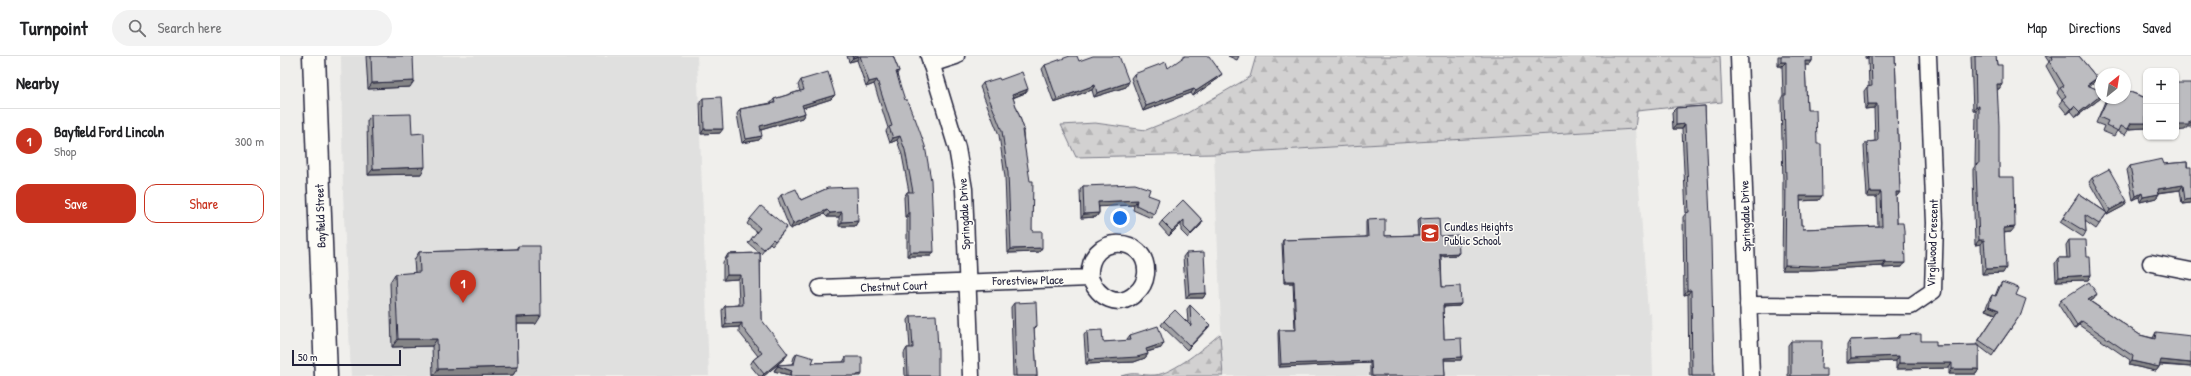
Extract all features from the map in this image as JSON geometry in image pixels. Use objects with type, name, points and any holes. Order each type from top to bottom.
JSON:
[{"type":"main road","name":"Bayfield Street","points":[[314,56],[326,376]]},
{"type":"street","points":[[930,60],[956,56]]},
{"type":"street","name":"Springdale Drive","points":[[1739,56],[1751,376]]},
{"type":"street","name":"Virgilwood Crescent","points":[[1748,305],[1911,306],[1933,291],[1935,223],[1928,56]]},
{"type":"street","name":"Springdale Drive","points":[[930,60],[957,148],[962,171],[964,189],[971,376]]},
{"type":"street","points":[[2151,263],[2191,271]]},
{"type":"street","name":"Forestview Place","points":[[967,282],[1090,278]]},
{"type":"street","name":"Chestnut Court","points":[[820,288],[926,285],[967,282]]},
{"type":"shaded area","points":[[341,56],[697,56],[709,376],[351,376],[343,193]]},
{"type":"shaded area","name":"Cundles Heights Public School","points":[[1635,129],[1648,313],[1651,313],[1653,376],[1223,376],[1214,154]]},
{"type":"green space","points":[[1256,56],[1720,56],[1722,102],[1637,111],[1635,129],[1214,154],[1076,157],[1061,125],[1095,123],[1146,130],[1184,115],[1250,77]]},
{"type":"green space","points":[[1220,334],[1223,376],[1121,376],[1131,374],[1155,375],[1171,370],[1189,359]]},
{"type":"building","points":[[371,56],[413,56],[414,81],[372,83]]},
{"type":"building","points":[[860,56],[893,56],[899,71],[896,72],[905,100],[907,100],[915,118],[925,146],[931,180],[934,252],[910,252],[910,213],[908,213],[907,192],[913,192],[905,150],[900,136],[893,138],[889,127],[892,126],[877,80],[869,82]]},
{"type":"building","points":[[1070,56],[1077,56],[1079,61],[1093,56],[1119,56],[1129,82],[1097,93],[1095,85],[1057,99],[1045,65]]},
{"type":"building","points":[[1185,56],[1209,56],[1222,74],[1196,91],[1194,89],[1146,106],[1134,74],[1166,62],[1168,68]]},
{"type":"building","points":[[1781,56],[1812,56],[1812,61],[1805,61],[1807,110],[1816,110],[1817,144],[1821,144],[1822,196],[1800,196],[1801,225],[1803,225],[1803,229],[1882,226],[1881,192],[1870,192],[1867,142],[1878,141],[1877,104],[1868,104],[1867,87],[1872,86],[1871,56],[1895,56],[1900,192],[1896,192],[1897,223],[1903,223],[1905,263],[1886,263],[1886,261],[1814,266],[1785,265],[1786,179],[1784,95],[1786,95],[1786,62],[1781,62]]},
{"type":"building","points":[[1975,56],[1996,56],[1997,65],[2002,65],[2002,84],[1997,84],[1999,177],[2014,177],[2015,227],[2004,228],[2006,268],[1986,269],[1984,240],[1979,240],[1976,165],[1979,164],[1979,106],[1976,106]]},
{"type":"building","points":[[2052,56],[2079,56],[2095,76],[2095,79],[2087,85],[2095,88],[2095,100],[2080,112],[2074,106],[2071,109],[2062,99],[2066,96],[2060,88],[2064,86],[2049,61],[2053,59]]},
{"type":"building","points":[[828,72],[835,95],[802,105],[805,113],[760,126],[762,136],[746,139],[740,109],[775,103],[774,99],[804,90],[801,80]]},
{"type":"building","points":[[1022,72],[1028,89],[1012,95],[1024,129],[1022,130],[1030,181],[1033,181],[1032,231],[1042,231],[1042,248],[1011,249],[1008,173],[1002,131],[983,83],[999,78],[1000,80]]},
{"type":"building","points":[[2179,83],[2191,83],[2191,122],[2189,122],[2189,125],[2179,125]]},
{"type":"building","points":[[2131,92],[2143,97],[2143,123],[2131,123],[2128,129],[2120,126],[2118,131],[2106,125],[2108,121],[2099,117],[2105,104],[2131,104]]},
{"type":"building","points":[[721,97],[723,129],[704,129],[703,98]]},
{"type":"building","points":[[1705,106],[1711,240],[1714,376],[1692,376],[1691,290],[1687,290],[1686,213],[1689,212],[1685,124],[1676,125],[1676,108]]},
{"type":"building","points":[[411,114],[412,134],[424,133],[425,167],[373,169],[371,115]]},
{"type":"building","points":[[2162,159],[2164,164],[2187,162],[2187,167],[2191,167],[2191,199],[2185,200],[2183,185],[2158,189],[2159,194],[2143,197],[2142,193],[2136,196],[2130,166]]},
{"type":"building","points":[[2109,169],[2127,201],[2110,210],[2092,178]]},
{"type":"building","points":[[1135,184],[1150,189],[1148,195],[1159,199],[1154,214],[1136,205],[1137,200],[1098,202],[1099,213],[1084,214],[1083,186]]},
{"type":"building","points":[[857,187],[858,221],[842,222],[842,212],[830,213],[827,210],[793,224],[781,195],[796,189],[801,200],[828,188]]},
{"type":"building","points":[[2079,194],[2107,213],[2099,224],[2085,215],[2086,232],[2063,218]]},
{"type":"building","points":[[1183,200],[1203,221],[1191,234],[1184,227],[1184,220],[1172,231],[1162,221]]},
{"type":"building","points":[[761,206],[787,227],[775,241],[773,239],[764,249],[751,239],[760,228],[750,219]]},
{"type":"building","points":[[1439,218],[1440,236],[1458,235],[1459,253],[1440,254],[1442,287],[1460,286],[1461,304],[1443,305],[1444,339],[1461,338],[1462,357],[1444,358],[1445,376],[1372,376],[1371,361],[1281,364],[1279,330],[1296,330],[1294,281],[1285,281],[1283,240],[1368,237],[1367,220],[1385,219],[1385,236],[1420,235],[1419,219]]},
{"type":"building","points":[[2069,240],[2086,240],[2087,257],[2090,257],[2091,275],[2059,277],[2058,258],[2070,258]]},
{"type":"building","points":[[518,246],[540,246],[541,316],[517,317],[518,367],[438,369],[437,339],[398,339],[395,274],[420,272],[419,252],[518,249]]},
{"type":"building","points":[[1204,252],[1206,293],[1189,294],[1186,253]]},
{"type":"building","points":[[760,253],[761,319],[788,354],[764,374],[753,360],[762,353],[742,327],[742,323],[726,324],[725,306],[743,305],[741,275],[727,275],[726,258],[728,258],[728,254]]},
{"type":"building","points":[[2002,282],[2019,288],[2016,295],[2026,299],[2021,314],[1995,351],[1979,340],[1999,310],[1989,306],[1992,295],[1996,296]]},
{"type":"building","points":[[2089,282],[2097,294],[2088,300],[2140,335],[2155,339],[2156,332],[2191,336],[2191,363],[2161,360],[2159,367],[2132,361],[2133,356],[2082,321],[2077,325],[2061,300]]},
{"type":"building","points":[[1036,302],[1037,326],[1034,327],[1037,376],[1016,376],[1014,303]]},
{"type":"building","points":[[1190,305],[1210,325],[1190,346],[1164,321],[1175,310],[1191,326]]},
{"type":"building","points":[[936,315],[938,376],[908,376],[907,348],[913,348],[911,316]]},
{"type":"building","points":[[1158,326],[1164,343],[1146,349],[1148,354],[1137,357],[1089,360],[1087,331],[1102,330],[1103,342],[1131,340],[1130,335]]},
{"type":"building","points":[[1921,334],[1921,341],[1936,341],[1936,346],[1979,345],[1979,369],[1952,369],[1952,363],[1899,363],[1899,356],[1851,358],[1850,340],[1899,338],[1899,335]]},
{"type":"building","points":[[1791,341],[1822,341],[1821,369],[1827,369],[1827,376],[1791,376]]},
{"type":"building","points":[[797,353],[814,358],[812,363],[846,362],[846,357],[862,357],[862,374],[857,376],[790,376],[792,371],[778,365],[794,364]]},
{"type":"place","name":"Cundles Heights Public School","points":[[1430,233]]},
{"type":"place","name":"Bayfield Ford Lincoln","points":[[463,303]]}]
